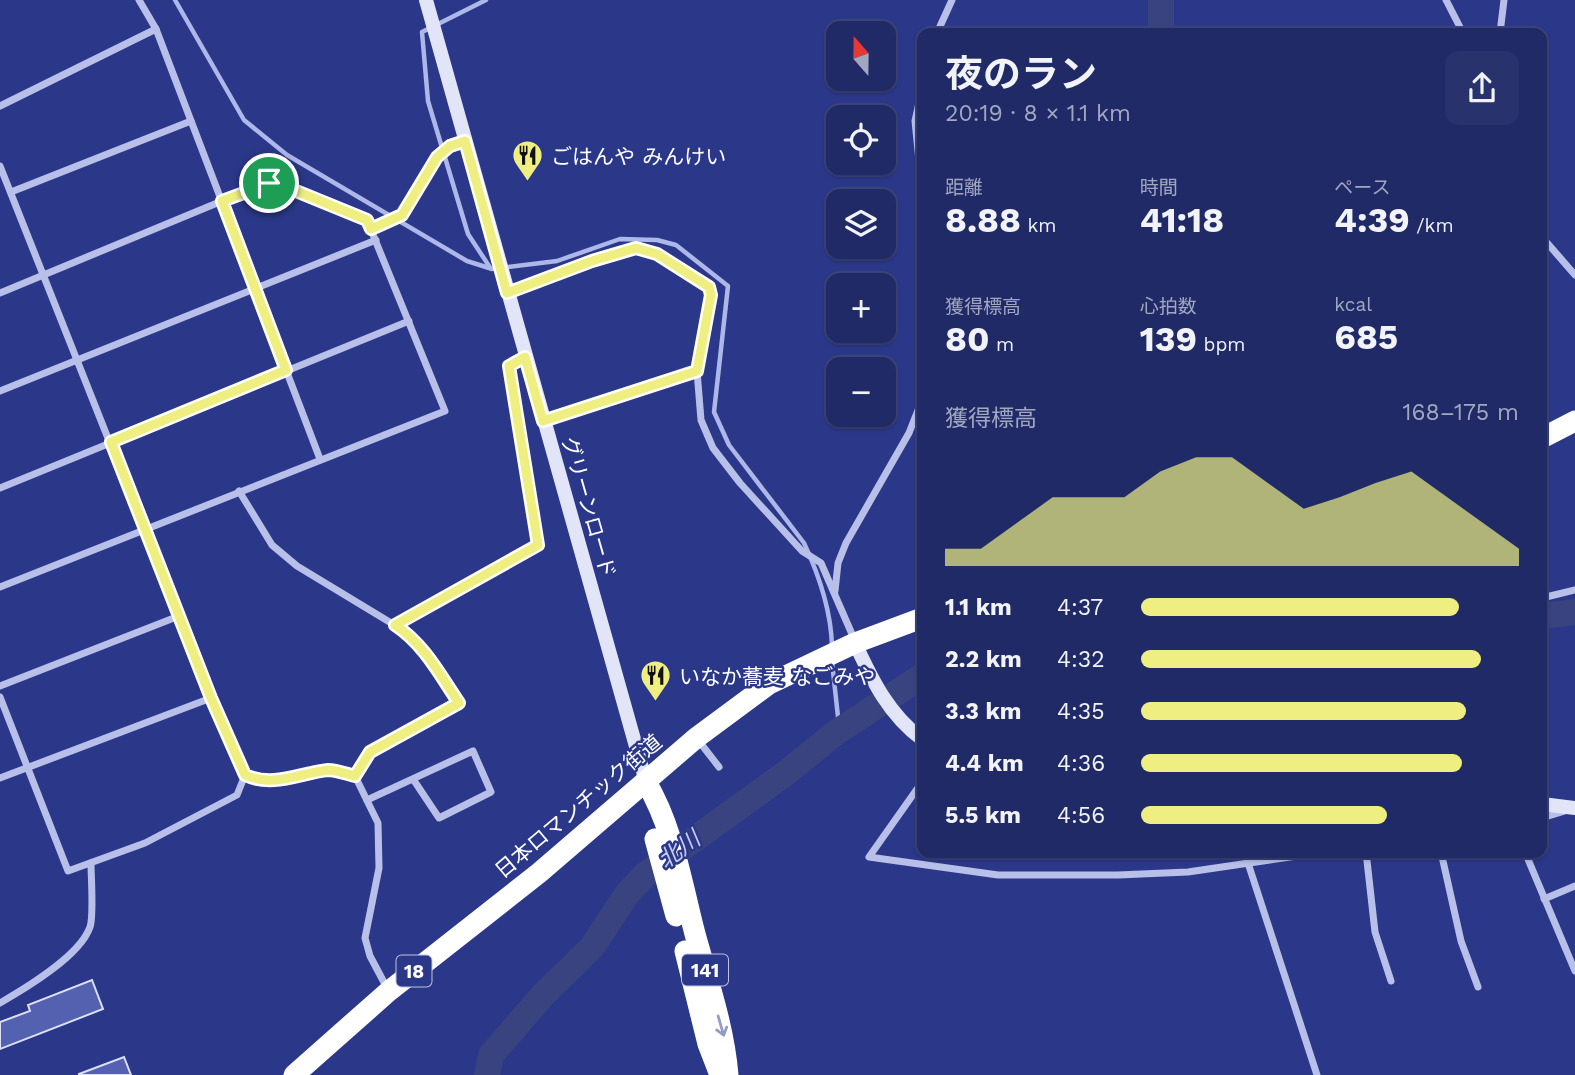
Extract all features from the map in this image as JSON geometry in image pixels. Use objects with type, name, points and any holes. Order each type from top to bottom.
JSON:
[{"type":"highway","points":[[1547,435],[1575,421]]},
{"type":"highway","name":"日本ロマンチック街道","points":[[293,1075],[389,991],[539,873],[696,738],[769,684],[855,643],[917,620]]},
{"type":"highway","name":"141","points":[[646,782],[645,804],[659,830],[725,1043],[728,1075]]},
{"type":"highway","name":"141","points":[[671,871],[708,1044],[720,1075]]},
{"type":"street","points":[[139,0],[156,29],[320,459]]},
{"type":"street","name":"グリーンロード","points":[[426,0],[646,782]]},
{"type":"street","points":[[939,28],[952,0]]},
{"type":"street","points":[[1446,0],[1460,28]]},
{"type":"street","points":[[1501,28],[1504,0]]},
{"type":"street","points":[[0,106],[156,29]]},
{"type":"street","points":[[917,112],[917,141]]},
{"type":"street","points":[[11,191],[191,121]]},
{"type":"street","points":[[371,229],[402,215],[437,157],[450,146],[465,141]]},
{"type":"street","points":[[0,166],[79,359],[211,698],[245,775],[257,780],[291,779],[330,770],[355,776],[378,823],[379,868],[365,939],[370,956],[389,991]]},
{"type":"street","points":[[0,293],[274,182],[367,220],[445,411],[0,587]]},
{"type":"street","points":[[0,391],[376,240]]},
{"type":"street","points":[[1547,243],[1575,275]]},
{"type":"street","points":[[507,293],[592,261],[636,248],[657,254],[709,287],[711,295],[697,371],[701,420],[713,448],[740,483],[802,551],[821,563],[871,678],[899,721],[917,735]]},
{"type":"street","points":[[0,488],[409,321]]},
{"type":"street","points":[[395,625],[538,545],[509,366],[525,357]]},
{"type":"street","points":[[543,421],[697,371]]},
{"type":"street","points":[[835,592],[838,563],[846,543],[909,433],[917,413]]},
{"type":"street","points":[[239,491],[272,545],[297,566],[406,632],[427,653],[459,703],[370,752],[355,776]]},
{"type":"street","points":[[1547,597],[1575,590]]},
{"type":"street","points":[[0,687],[179,616]]},
{"type":"street","points":[[0,697],[68,871],[145,843],[237,795],[245,775]]},
{"type":"street","points":[[0,778],[211,698]]},
{"type":"street","points":[[696,738],[719,767]]},
{"type":"street","points":[[367,800],[473,751],[491,792],[439,818],[413,779]]},
{"type":"street","points":[[917,789],[869,857],[998,874],[1188,872],[1283,858]]},
{"type":"street","points":[[1547,805],[1575,808]]},
{"type":"street","points":[[1547,816],[1575,808]]},
{"type":"street","points":[[1367,858],[1375,932],[1391,981]]},
{"type":"street","points":[[1442,858],[1461,941],[1478,987]]},
{"type":"street","points":[[1527,858],[1575,971]]},
{"type":"street","points":[[0,1003],[26,988],[75,948],[91,927],[91,863]]},
{"type":"street","points":[[1248,863],[1317,1075]]},
{"type":"street","points":[[1544,899],[1575,886]]},
{"type":"building","points":[[92,980],[103,1009],[0,1049],[0,1022],[30,1011],[28,1005]]},
{"type":"building","points":[[124,1057],[131,1075],[79,1075],[79,1074]]},
{"type":"waterway","points":[[175,0],[244,120],[287,155],[467,261],[489,268]]},
{"type":"waterway","points":[[486,0],[422,32],[428,101],[468,234],[491,269],[557,261],[620,239],[657,240],[676,245],[728,286],[714,412],[729,445],[804,543],[823,594],[832,646]]},
{"type":"waterway","points":[[1161,0],[1161,28]]},
{"type":"waterway","name":"北川","points":[[1547,615],[1575,612]]},
{"type":"waterway","points":[[832,662],[839,726],[834,734]]},
{"type":"waterway","name":"北川","points":[[487,1075],[491,1055],[543,995],[592,947],[627,894],[645,875],[786,773],[834,734],[917,679]]},
{"type":"place","name":"ごはんや みんけい","points":[[528,183]]},
{"type":"place","name":"いなか蕎麦 なごみや","points":[[656,703]]},
{"type":"route","points":[[465,141],[507,293],[592,261],[636,248],[657,254],[682,268],[709,287],[711,295],[697,371],[543,421],[525,357],[509,366],[538,545],[395,625],[427,653],[459,703],[370,752],[355,776],[330,770],[291,779],[257,780],[245,775],[211,698],[111,442],[286,370],[222,201],[269,183],[274,182],[367,220],[371,229],[402,215],[437,157],[450,146],[465,141]]}]
